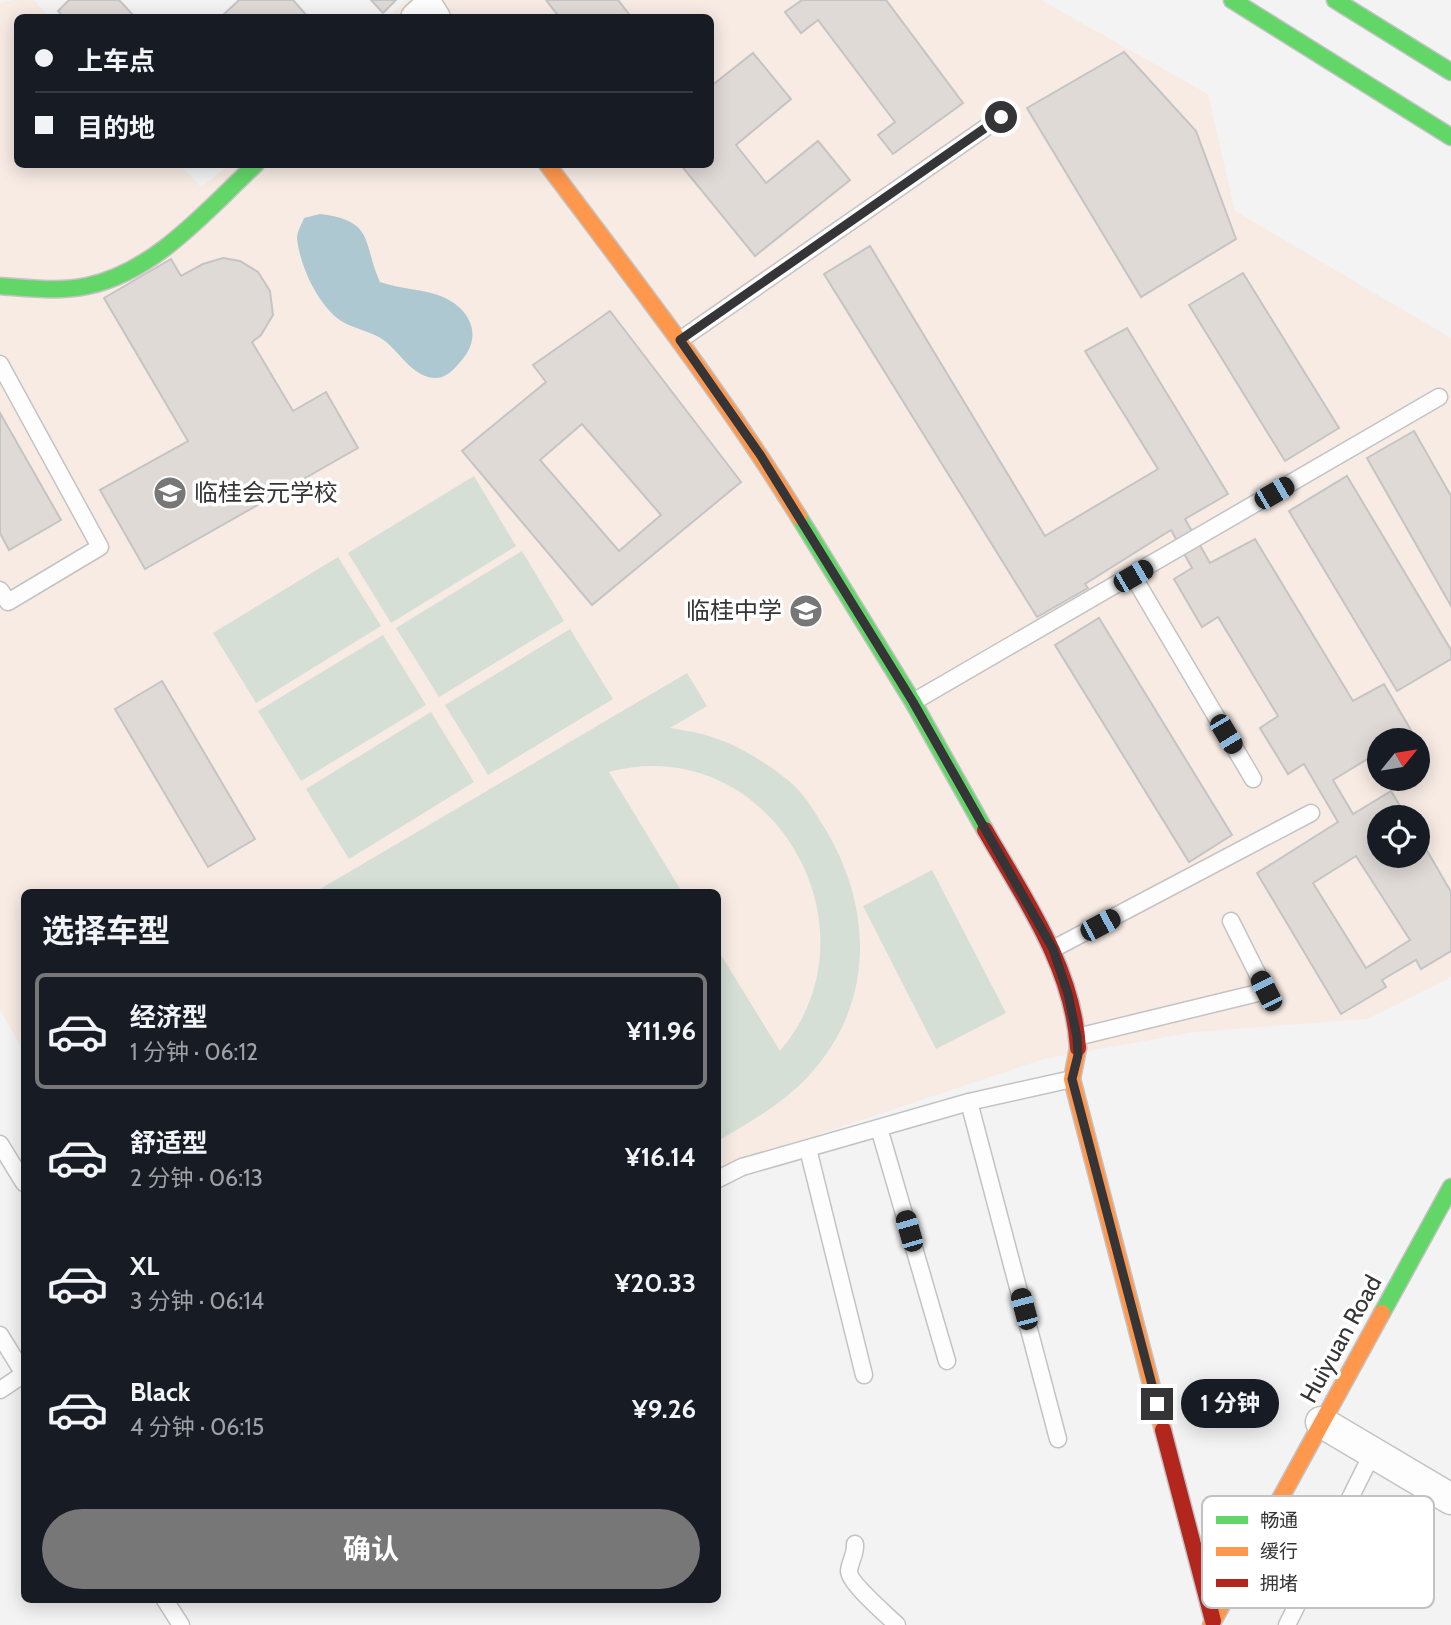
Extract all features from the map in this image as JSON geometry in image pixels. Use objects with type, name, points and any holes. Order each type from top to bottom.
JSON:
[{"type":"street","points":[[1232,0],[1451,137]]},
{"type":"street","points":[[1335,0],[1451,72]]},
{"type":"street","points":[[420,14],[428,7],[432,14]]},
{"type":"street","points":[[0,286],[88,286],[131,270],[174,240],[252,168]]},
{"type":"street","points":[[550,168],[680,340],[761,456],[913,702],[1053,949],[1068,994],[1077,1037],[1078,1055],[1072,1079],[1202,1584]]},
{"type":"street","name":"Huiyuan Road","points":[[1281,1496],[1451,1187]]},
{"type":"street","points":[[1321,1422],[1451,1499]]},
{"type":"lane","points":[[680,340],[1001,117]]},
{"type":"lane","points":[[0,364],[100,547],[8,602],[0,590]]},
{"type":"lane","points":[[913,702],[1439,397]]},
{"type":"lane","points":[[1133,576],[1253,779]]},
{"type":"lane","points":[[1053,949],[1311,813]]},
{"type":"lane","points":[[1077,1037],[1266,991],[1231,921]]},
{"type":"lane","points":[[721,1178],[742,1167],[969,1101],[1072,1079]]},
{"type":"lane","points":[[969,1101],[1058,1439]]},
{"type":"lane","points":[[879,1128],[947,1361]]},
{"type":"lane","points":[[0,1144],[21,1178]]},
{"type":"lane","points":[[808,1149],[864,1375]]},
{"type":"lane","points":[[0,1335],[21,1369]]},
{"type":"lane","points":[[0,1390],[21,1376]]},
{"type":"lane","points":[[1351,1496],[1372,1454]]},
{"type":"lane","points":[[855,1544],[856,1550],[849,1570],[853,1581],[897,1625]]},
{"type":"lane","points":[[167,1603],[181,1625]]},
{"type":"lane","points":[[1287,1625],[1295,1608]]},
{"type":"shaded area","name":"临桂中学","points":[[34,0],[46,14],[14,14],[14,168],[183,168],[201,187],[225,168],[714,168],[714,14],[391,14],[406,0],[1041,0],[1208,94],[1235,211],[1451,338],[1451,977],[1367,1019],[1194,1032],[1044,1059],[721,1167],[721,889],[21,889],[21,1047],[0,1010],[0,3]]},
{"type":"shaded area","points":[[474,476],[516,546],[391,623],[348,553]]},
{"type":"shaded area","points":[[522,551],[564,621],[439,697],[396,628]]},
{"type":"shaded area","points":[[338,557],[381,626],[256,703],[213,633]]},
{"type":"shaded area","points":[[570,629],[613,699],[488,775],[445,705]]},
{"type":"shaded area","points":[[383,635],[426,705],[301,781],[258,711]]},
{"type":"shaded area","points":[[687,673],[707,706],[670,728],[713,737],[769,766],[799,791],[824,827],[851,886],[858,916],[858,978],[850,1008],[837,1037],[818,1065],[784,1098],[721,1139],[721,955],[780,1051],[810,1001],[820,949],[814,896],[794,848],[761,808],[718,780],[666,767],[609,772],[680,889],[320,889]]},
{"type":"shaded area","points":[[431,712],[474,782],[349,859],[306,789]]},
{"type":"shaded area","points":[[932,870],[1006,1013],[936,1049],[863,906]]},
{"type":"water","points":[[320,214],[338,217],[359,228],[368,245],[380,282],[443,297],[465,314],[472,330],[470,347],[445,376],[428,377],[414,370],[385,341],[337,318],[322,302],[310,282],[297,238],[304,218]]},
{"type":"building","points":[[69,0],[119,0],[132,14],[61,14],[58,11]]},
{"type":"building","points":[[239,0],[293,0],[305,14],[224,14]]},
{"type":"building","points":[[371,0],[396,0],[383,13]]},
{"type":"building","points":[[546,0],[618,0],[629,14],[557,14]]},
{"type":"building","points":[[802,0],[886,0],[963,103],[893,154],[878,135],[895,122],[818,20],[801,33],[785,12]]},
{"type":"building","points":[[1124,52],[1196,131],[1236,239],[1141,297],[1027,108]]},
{"type":"building","points":[[753,53],[791,99],[736,145],[766,183],[818,141],[850,180],[755,256],[683,168],[714,168],[714,84]]},
{"type":"building","points":[[870,246],[1045,536],[1158,469],[1085,351],[1127,328],[1228,494],[1185,519],[1210,563],[1255,539],[1353,701],[1384,684],[1410,728],[1367,728],[1367,759],[1333,780],[1353,814],[1367,806],[1367,868],[1430,868],[1430,856],[1451,892],[1451,951],[1421,969],[1416,960],[1382,980],[1386,987],[1341,1014],[1257,873],[1338,822],[1304,764],[1288,774],[1260,728],[1278,716],[1218,617],[1202,627],[1174,579],[1192,568],[1171,530],[1085,584],[1088,588],[1037,617],[824,274]],"holes":[[[1356,856],[1410,940],[1366,968],[1313,883]]]},
{"type":"building","points":[[223,258],[240,261],[258,272],[270,291],[273,315],[261,335],[252,342],[293,411],[326,392],[358,448],[145,569],[100,490],[188,441],[104,298],[171,259],[181,276],[203,264]]},
{"type":"building","points":[[1243,273],[1339,428],[1285,461],[1189,305]]},
{"type":"building","points":[[610,311],[741,482],[592,605],[462,451],[546,382],[533,365]],"holes":[[[582,424],[661,515],[619,551],[540,460]]]},
{"type":"building","points":[[0,413],[61,520],[9,550],[0,533]]},
{"type":"building","points":[[1414,431],[1451,496],[1451,606],[1367,458]]},
{"type":"building","points":[[1347,476],[1451,650],[1451,659],[1397,691],[1289,511]]},
{"type":"building","points":[[1099,618],[1232,835],[1189,862],[1055,645]]},
{"type":"building","points":[[162,681],[255,839],[208,867],[115,709]]},
{"type":"building","points":[[1391,791],[1400,805],[1368,805]]},
{"type":"traffic: fast","points":[[1232,0],[1451,137]]},
{"type":"traffic: fast","points":[[1335,0],[1451,72]]},
{"type":"traffic: fast","points":[[0,286],[66,289],[112,279],[135,268],[179,237],[252,168]]},
{"type":"traffic: fast","points":[[799,517],[913,702],[985,830]]},
{"type":"traffic: fast","points":[[1382,1313],[1451,1187]]},
{"type":"traffic: slow","points":[[550,168],[709,382],[799,517]]},
{"type":"traffic: slow","points":[[1078,1048],[1072,1079],[1163,1430]]},
{"type":"traffic: slow","points":[[1282,1496],[1382,1313]]},
{"type":"traffic: slow","points":[[1211,1625],[1220,1608]]},
{"type":"traffic: jam","points":[[985,830],[1057,961],[1067,989],[1078,1048]]},
{"type":"traffic: jam","points":[[1163,1430],[1202,1579]]},
{"type":"traffic: jam","points":[[1210,1608],[1213,1621]]},
{"type":"place","name":"临桂会元学校","points":[[170,493]]},
{"type":"place","name":"临桂中学","points":[[806,611]]},
{"type":"route","points":[[1001,117],[680,340],[761,456],[913,702],[1053,949],[1068,994],[1077,1037],[1078,1055],[1072,1079],[1157,1404]]}]
